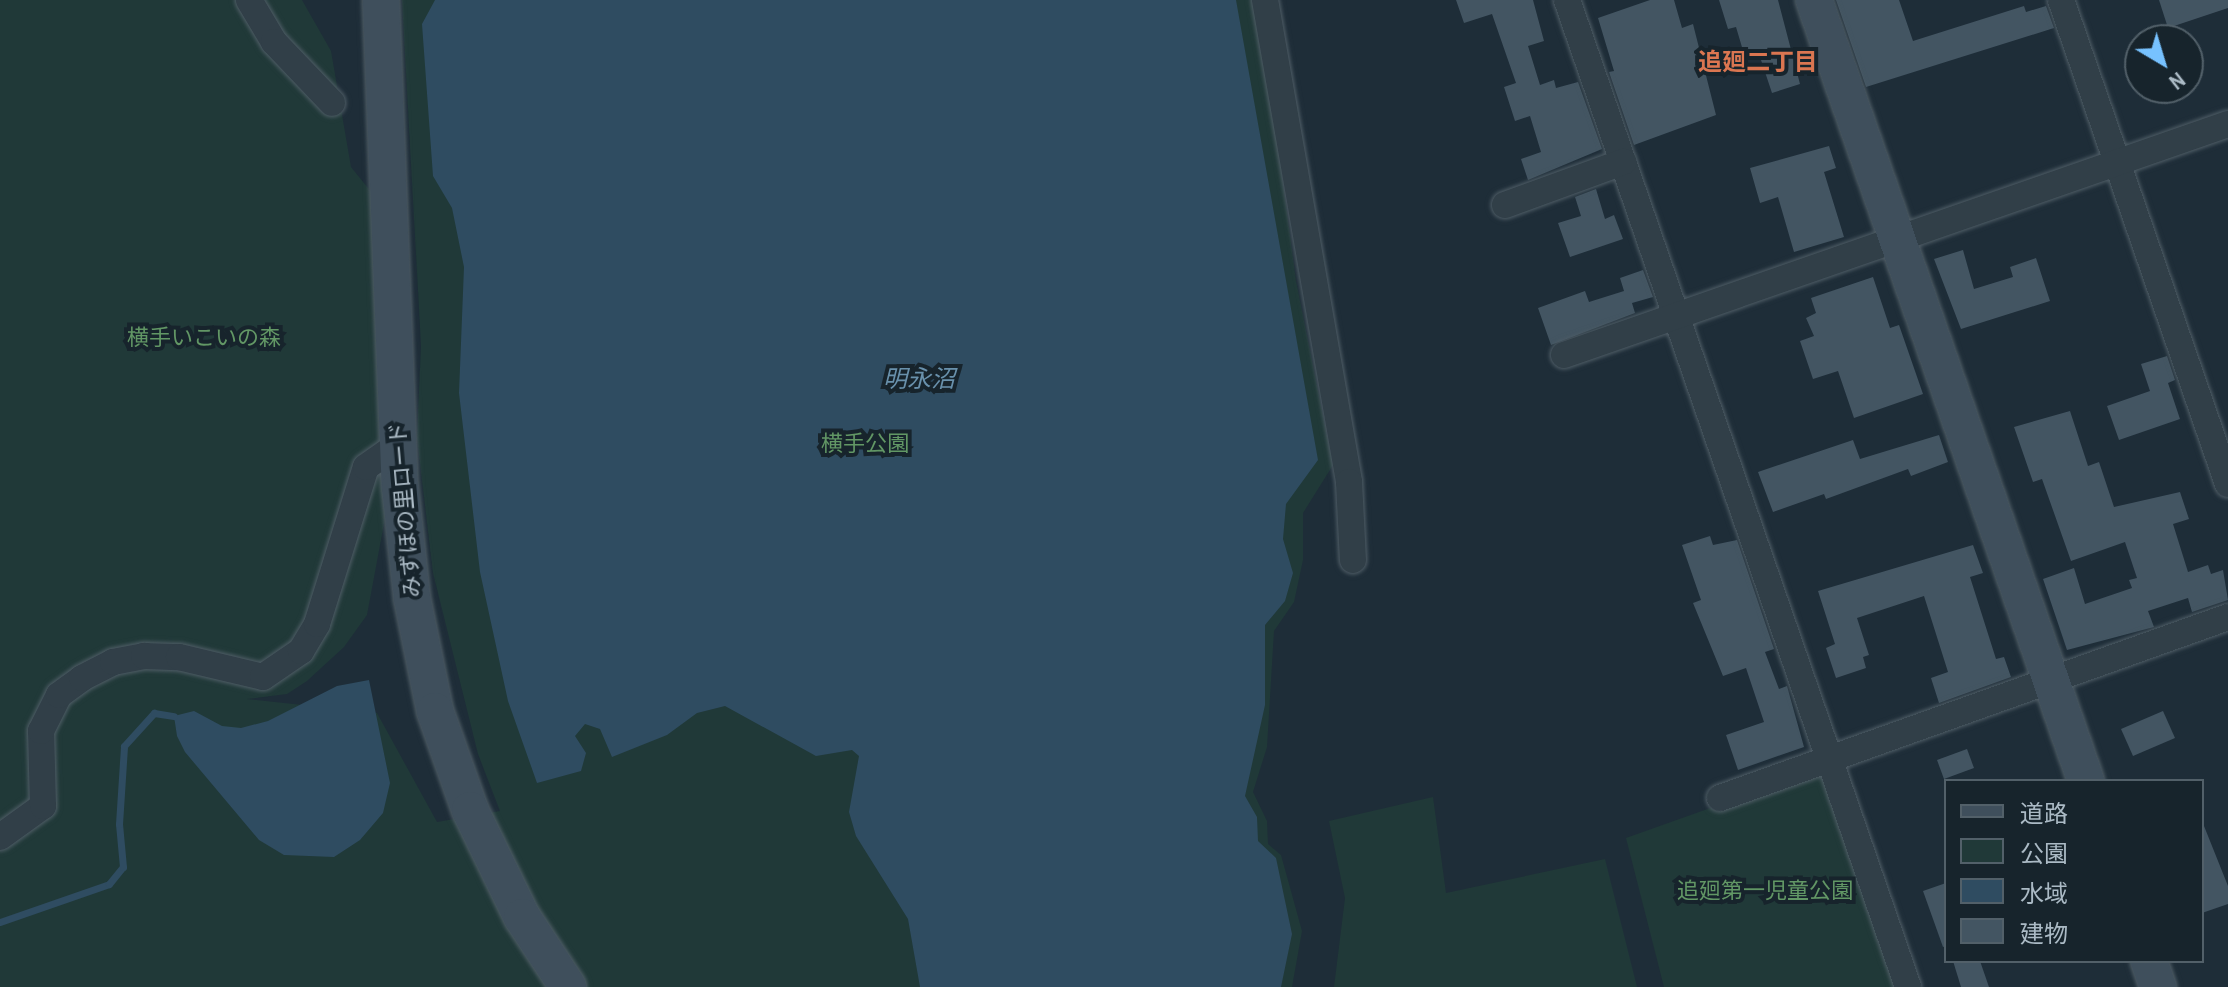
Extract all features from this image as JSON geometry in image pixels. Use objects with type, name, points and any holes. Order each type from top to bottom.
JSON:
[{"type":"street","points":[[249,0],[274,42],[332,103]]},
{"type":"street","name":"みずほの里ロード","points":[[381,0],[397,445],[412,598],[435,711],[470,810],[522,917],[568,987]]},
{"type":"street","points":[[1265,0],[1349,482],[1353,560]]},
{"type":"street","points":[[1567,0],[1908,987]]},
{"type":"street","points":[[1814,0],[2085,779]]},
{"type":"street","points":[[2061,0],[2228,484]]},
{"type":"street","points":[[1564,355],[2228,124]]},
{"type":"street","points":[[1505,205],[1623,162]]},
{"type":"street","points":[[0,837],[43,806],[41,731],[59,695],[82,678],[113,662],[144,656],[179,657],[263,677],[301,651],[317,624],[366,467],[397,445]]},
{"type":"street","points":[[1720,798],[1830,757],[2052,683],[2228,617]]},
{"type":"street","points":[[2150,963],[2158,987]]},
{"type":"green space","name":"横手公園","points":[[0,0],[302,0],[331,51],[351,167],[372,193],[404,416],[367,615],[344,647],[307,681],[287,694],[247,699],[377,713],[437,822],[500,811],[478,754],[433,573],[417,438],[421,345],[402,0],[1259,0],[1296,281],[1333,465],[1303,513],[1303,560],[1294,602],[1274,631],[1267,747],[1253,792],[1267,821],[1268,844],[1281,855],[1302,931],[1292,987],[0,987]]},
{"type":"green space","name":"追廻第一児童公園","points":[[1826,767],[1898,987],[1664,987],[1626,838]]},
{"type":"green space","points":[[1433,797],[1446,893],[1605,859],[1637,987],[1334,987],[1345,898],[1329,821]]},
{"type":"water","name":"明永沼","points":[[435,0],[1236,0],[1318,460],[1286,504],[1283,539],[1293,573],[1285,601],[1265,625],[1265,705],[1245,796],[1257,817],[1258,841],[1276,858],[1292,934],[1281,987],[920,987],[908,919],[856,836],[849,812],[859,756],[852,750],[816,756],[725,706],[697,713],[667,735],[612,757],[600,729],[585,724],[575,736],[586,753],[581,771],[537,783],[508,701],[480,572],[459,393],[464,267],[452,208],[433,176],[422,24]]},
{"type":"water","points":[[369,680],[390,783],[383,813],[360,840],[334,857],[284,855],[259,840],[185,752],[177,736],[174,716],[194,711],[222,726],[241,728],[268,721],[337,686]]},
{"type":"building","points":[[1456,0],[1533,0],[1544,41],[1528,46],[1540,85],[1554,80],[1556,88],[1578,82],[1602,149],[1528,180],[1521,159],[1541,152],[1530,116],[1515,121],[1504,87],[1516,83],[1492,14],[1464,23]]},
{"type":"building","points":[[1650,0],[1674,0],[1682,28],[1693,24],[1716,115],[1634,145],[1609,72],[1614,71],[1598,18]]},
{"type":"building","points":[[1719,0],[1778,0],[1800,84],[1772,93],[1758,51],[1744,54],[1736,27],[1728,29]]},
{"type":"building","points":[[1836,0],[1899,0],[1913,41],[2024,6],[2026,12],[2046,6],[2054,28],[1866,87]]},
{"type":"building","points":[[2159,0],[2228,0],[2228,8],[2180,24],[2167,24]]},
{"type":"building","points":[[1829,146],[1836,168],[1824,172],[1844,237],[1794,252],[1778,197],[1760,203],[1750,168]]},
{"type":"building","points":[[1596,189],[1605,219],[1614,215],[1623,239],[1570,257],[1558,223],[1581,216],[1575,197]]},
{"type":"building","points":[[1963,250],[1974,289],[2013,277],[2010,267],[2036,258],[2050,301],[1961,329],[1934,259]]},
{"type":"building","points":[[1643,270],[1653,297],[1632,303],[1635,313],[1551,345],[1538,308],[1585,291],[1589,302],[1624,291],[1620,278]]},
{"type":"building","points":[[1873,277],[1890,328],[1899,325],[1923,394],[1854,418],[1838,371],[1813,379],[1800,341],[1814,336],[1806,318],[1816,313],[1811,298]]},
{"type":"building","points":[[2167,356],[2175,380],[2168,383],[2180,419],[2119,440],[2107,406],[2150,391],[2141,364]]},
{"type":"building","points":[[2070,411],[2088,466],[2099,462],[2114,507],[2180,492],[2189,519],[2173,524],[2188,572],[2208,565],[2211,574],[2223,570],[2228,600],[2192,612],[2188,598],[2148,611],[2154,627],[2067,650],[2043,579],[2074,568],[2085,604],[2132,588],[2129,580],[2137,578],[2125,542],[2071,561],[2042,479],[2033,482],[2014,427]]},
{"type":"building","points":[[1939,435],[1948,462],[1911,476],[1908,469],[1826,499],[1824,494],[1773,512],[1758,472],[1853,440],[1860,459]]},
{"type":"building","points":[[1710,536],[1713,545],[1737,540],[1774,649],[1765,652],[1779,689],[1787,686],[1804,747],[1738,770],[1726,735],[1764,722],[1746,668],[1723,676],[1693,603],[1701,600],[1682,545]]},
{"type":"building","points":[[1973,545],[1983,573],[1970,577],[1996,659],[2004,657],[2011,677],[1939,703],[1931,678],[1948,672],[1924,596],[1857,618],[1869,655],[1863,657],[1866,668],[1836,678],[1826,648],[1835,644],[1818,591]]},
{"type":"building","points":[[2163,711],[2175,738],[2133,756],[2121,729]]},
{"type":"building","points":[[1967,749],[1974,768],[1944,779],[1937,760]]},
{"type":"building","points":[[2204,826],[2228,886],[2228,904],[2204,912]]},
{"type":"building","points":[[1944,884],[1944,947],[1943,947],[1923,891]]},
{"type":"building","points":[[1954,963],[1981,963],[1989,987],[1961,987]]},
{"type":"waterway","points":[[0,922],[109,884],[123,867],[119,824],[124,746],[154,713],[174,716]]},
{"type":"district","name":"追廻二丁目","points":[[1758,62]]},
{"type":"park label","name":"横手いこいの森","points":[[204,338]]}]
